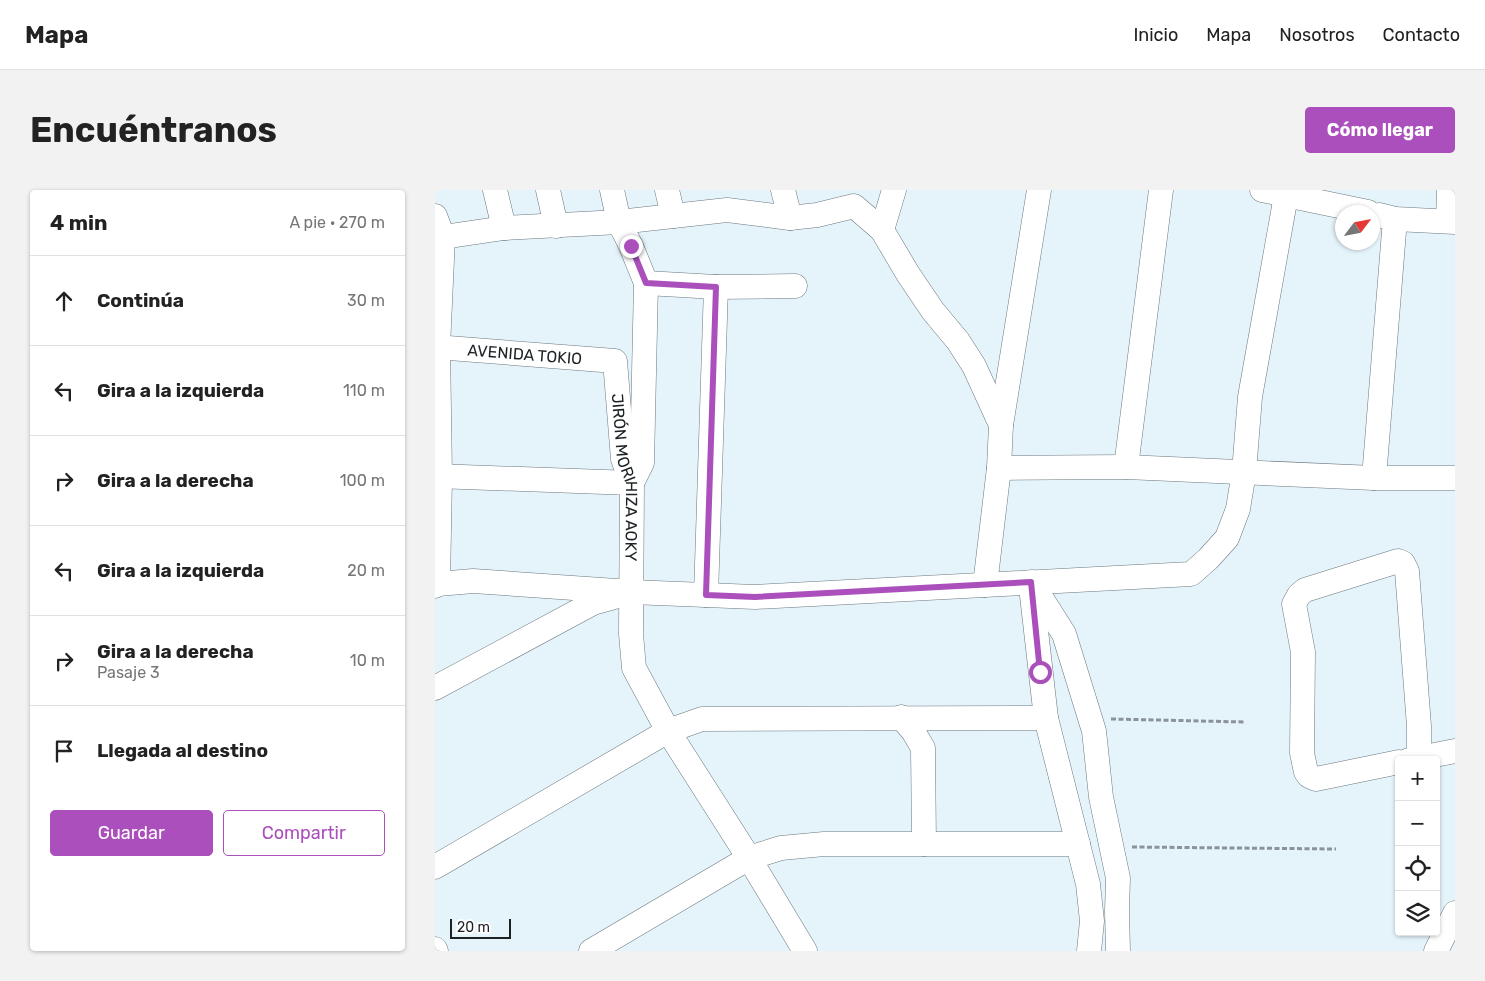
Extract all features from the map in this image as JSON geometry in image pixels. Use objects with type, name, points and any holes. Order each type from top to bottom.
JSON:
[{"type":"street","points":[[495,190],[504,228]]},
{"type":"street","points":[[548,190],[555,226]]},
{"type":"street","points":[[437,476],[632,483],[642,463],[646,283],[619,222],[612,190]]},
{"type":"street","points":[[667,190],[673,216]]},
{"type":"street","points":[[783,190],[790,218]]},
{"type":"street","points":[[882,230],[895,190]]},
{"type":"street","points":[[985,584],[999,468],[1001,425],[1039,190]]},
{"type":"street","points":[[1126,467],[1161,190]]},
{"type":"street","points":[[1263,190],[1287,192],[1340,205]]},
{"type":"street","points":[[1374,478],[1384,216],[1452,221],[1449,190]]},
{"type":"street","points":[[1001,425],[975,366],[958,340],[933,310],[908,274],[882,230],[851,198],[817,215],[790,218],[724,200],[673,216],[619,222],[504,228],[439,226],[436,347],[437,585],[473,582],[631,592],[755,597],[1191,574],[1227,538],[1238,509],[1244,472],[1250,397],[1287,192]]},
{"type":"street","points":[[646,283],[716,287],[795,286]]},
{"type":"street","points":[[706,595],[716,287]]},
{"type":"street","name":"AVENIDA TOKIO","points":[[436,347],[615,361]]},
{"type":"street","name":"JIRÓN MORIHIZA AOKY","points":[[615,361],[623,459],[632,483],[631,634],[635,668],[668,731],[749,858],[805,951]]},
{"type":"street","points":[[999,468],[1126,467],[1374,478],[1455,478]]},
{"type":"street","points":[[1398,561],[1403,563],[1407,571],[1419,726],[1409,760],[1316,779],[1309,776],[1306,772],[1302,753],[1303,652],[1294,604],[1299,595],[1305,590],[1398,561]]},
{"type":"street","points":[[1031,582],[1046,718],[1088,884],[1093,921],[1089,951]]},
{"type":"street","points":[[1031,582],[1064,634],[1091,718],[1101,797],[1118,878],[1118,951]]},
{"type":"street","points":[[435,688],[593,603],[631,592]]},
{"type":"street","points":[[901,717],[913,731],[923,748],[923,844]]},
{"type":"street","points":[[435,867],[668,731],[702,718],[1046,718]]},
{"type":"street","points":[[1427,756],[1455,750]]},
{"type":"street","points":[[591,951],[749,858],[781,848],[824,844],[1078,844]]},
{"type":"street","points":[[1436,951],[1455,913]]},
{"type":"path","points":[[1091,718],[1245,722]]},
{"type":"path","points":[[1112,847],[1336,849]]},
{"type":"route","points":[[631,246],[646,283],[716,287],[706,595],[755,597],[1031,582],[1040,672]]}]
